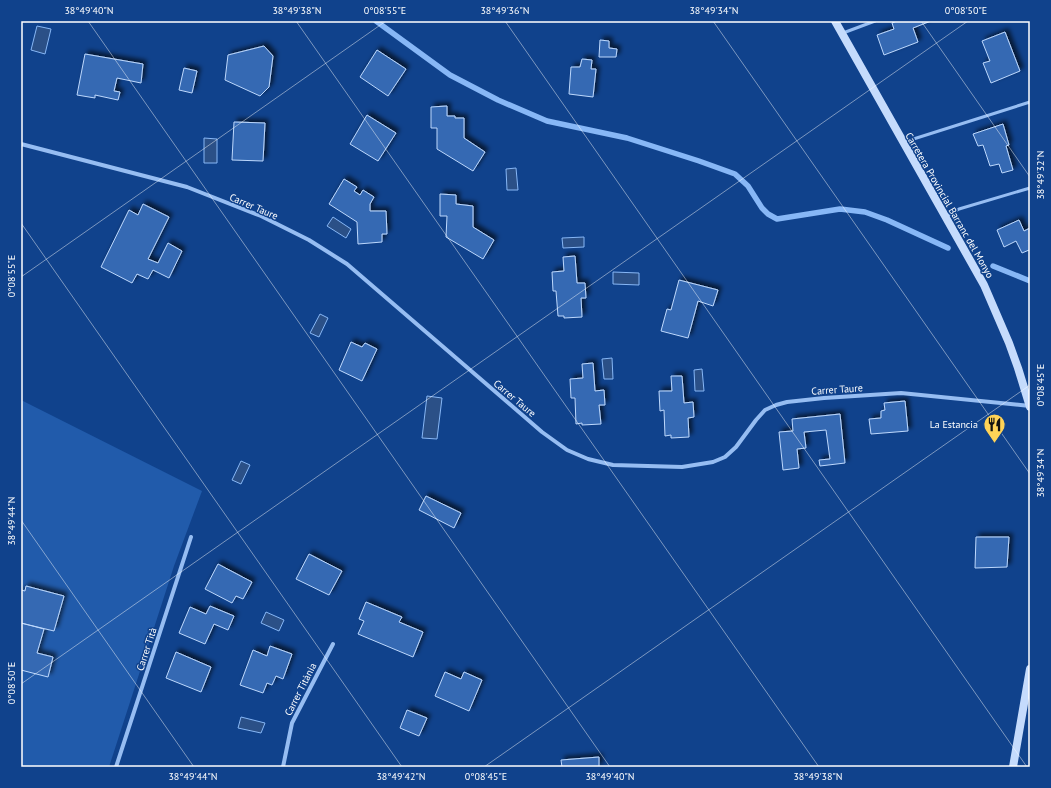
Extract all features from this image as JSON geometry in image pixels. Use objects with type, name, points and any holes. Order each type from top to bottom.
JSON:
[{"type":"street","name":"Carretera Provincial Barranc del Monyo","points":[[835,21],[984,285],[1009,343],[1030,406]]},
{"type":"street","name":"Carrer Taure","points":[[21,144],[187,187],[261,216],[309,240],[347,264],[542,432],[567,450],[588,459],[612,466],[682,467],[713,462],[724,457],[736,447],[765,410],[776,405],[794,401],[901,393],[1030,406]]},
{"type":"street","name":"Carrer Tità","points":[[116,767],[191,536]]},
{"type":"street","name":"Carrer Titània","points":[[284,767],[292,723],[333,644]]},
{"type":"street","points":[[1013,767],[1030,669]]},
{"type":"lane","points":[[841,34],[875,21]]},
{"type":"lane","points":[[903,143],[1030,102]]},
{"type":"lane","points":[[945,216],[959,209],[1030,188]]},
{"type":"shaded area","points":[[37,26],[51,29],[45,54],[31,50]]},
{"type":"shaded area","points":[[204,138],[217,139],[217,163],[204,163]]},
{"type":"shaded area","points":[[516,168],[518,190],[507,190],[506,169]]},
{"type":"shaded area","points":[[333,217],[351,229],[346,238],[327,226]]},
{"type":"shaded area","points":[[584,237],[584,247],[563,248],[562,238]]},
{"type":"shaded area","points":[[613,272],[639,273],[639,285],[613,284]]},
{"type":"shaded area","points":[[320,314],[328,318],[319,337],[310,333]]},
{"type":"shaded area","points":[[612,358],[613,379],[604,379],[602,359]]},
{"type":"shaded area","points":[[702,369],[704,391],[695,391],[694,370]]},
{"type":"shaded area","points":[[427,396],[442,398],[437,439],[422,438]]},
{"type":"shaded area","points":[[21,400],[202,491],[174,566],[109,767],[21,767]]},
{"type":"shaded area","points":[[241,461],[250,465],[241,484],[232,480]]},
{"type":"shaded area","points":[[266,612],[284,620],[279,631],[261,623]]},
{"type":"shaded area","points":[[241,717],[265,723],[261,733],[238,728]]},
{"type":"building","points":[[897,21],[931,21],[913,28],[918,42],[884,55],[877,35],[894,29],[892,23]]},
{"type":"building","points":[[1005,32],[1020,71],[991,83],[983,63],[990,61],[982,41]]},
{"type":"building","points":[[600,40],[609,41],[609,48],[617,49],[616,57],[599,57]]},
{"type":"building","points":[[264,46],[273,56],[269,87],[260,96],[225,80],[228,55]]},
{"type":"building","points":[[377,50],[406,69],[388,96],[360,77]]},
{"type":"building","points":[[85,54],[143,64],[141,83],[117,78],[114,91],[120,92],[118,100],[95,95],[95,98],[77,95]]},
{"type":"building","points":[[582,59],[592,60],[591,69],[596,69],[593,97],[569,94],[571,67],[580,67]]},
{"type":"building","points":[[184,68],[197,71],[192,93],[179,90]]},
{"type":"building","points":[[447,106],[447,116],[464,118],[464,138],[485,152],[473,171],[437,149],[437,128],[431,128],[431,107]]},
{"type":"building","points":[[367,115],[396,133],[378,161],[350,144]]},
{"type":"building","points":[[234,122],[265,123],[263,161],[232,160]]},
{"type":"building","points":[[1003,124],[1009,145],[1006,146],[1013,170],[1002,173],[999,164],[990,166],[983,145],[978,146],[973,134]]},
{"type":"building","points":[[344,179],[357,187],[354,191],[360,195],[363,190],[374,197],[370,204],[370,211],[386,211],[387,234],[382,234],[382,242],[358,244],[357,222],[329,204]]},
{"type":"building","points":[[440,194],[456,195],[456,204],[473,206],[473,227],[494,240],[483,259],[446,237],[447,216],[440,216]]},
{"type":"building","points":[[143,204],[169,217],[148,259],[158,263],[168,243],[182,251],[169,278],[153,270],[148,279],[137,274],[132,283],[101,267],[129,210],[138,215]]},
{"type":"building","points":[[1019,220],[1024,231],[1030,228],[1030,253],[1029,250],[1022,253],[1016,241],[1004,247],[997,230]]},
{"type":"building","points":[[575,256],[577,283],[585,283],[586,298],[581,298],[582,317],[564,318],[564,316],[558,316],[556,291],[553,291],[552,272],[564,271],[563,257]]},
{"type":"building","points":[[679,280],[718,290],[713,306],[698,301],[688,338],[661,331],[667,309],[671,310]]},
{"type":"building","points":[[351,342],[362,347],[365,343],[377,349],[362,381],[339,370]]},
{"type":"building","points":[[593,363],[595,391],[604,390],[605,405],[599,405],[601,424],[576,424],[575,398],[571,398],[570,379],[583,378],[582,364]]},
{"type":"building","points":[[671,376],[682,376],[684,403],[693,402],[694,417],[688,418],[689,437],[671,438],[671,435],[665,436],[664,410],[660,411],[659,391],[672,391]]},
{"type":"building","points":[[905,401],[908,431],[871,434],[869,419],[881,418],[881,411],[885,410],[884,403]]},
{"type":"building","points":[[840,414],[845,463],[820,466],[819,460],[830,459],[826,430],[804,432],[806,448],[797,449],[799,468],[783,470],[779,432],[793,431],[792,419]]},
{"type":"building","points":[[426,496],[461,513],[454,528],[419,510]]},
{"type":"building","points":[[976,537],[1009,537],[1007,567],[975,568]]},
{"type":"building","points":[[309,554],[342,571],[329,595],[296,579]]},
{"type":"building","points":[[218,564],[252,582],[243,599],[236,596],[232,603],[205,589]]},
{"type":"building","points":[[26,586],[64,596],[54,631],[21,623],[21,590],[25,591]]},
{"type":"building","points":[[366,602],[402,617],[399,622],[423,632],[413,657],[358,634],[364,621],[359,619]]},
{"type":"building","points":[[210,606],[234,616],[228,630],[214,624],[205,644],[179,633],[190,607],[206,614]]},
{"type":"building","points":[[21,623],[44,629],[37,653],[53,657],[48,677],[21,670]]},
{"type":"building","points":[[270,646],[292,654],[283,679],[276,676],[272,685],[267,683],[263,693],[240,685],[253,650],[267,656]]},
{"type":"building","points":[[176,652],[211,667],[201,692],[166,678]]},
{"type":"building","points":[[445,672],[461,679],[464,672],[482,680],[469,711],[435,696]]},
{"type":"building","points":[[407,710],[427,718],[419,736],[400,728]]},
{"type":"building","points":[[599,757],[599,767],[562,767],[561,760]]},
{"type":"waterway","points":[[376,21],[450,75],[498,100],[547,121],[627,138],[735,174],[748,186],[762,208],[768,214],[777,219],[840,209],[865,212],[887,220],[948,248]]},
{"type":"waterway","points":[[993,266],[1030,281]]},
{"type":"place","name":"La Estancia","points":[[994,444]]}]
